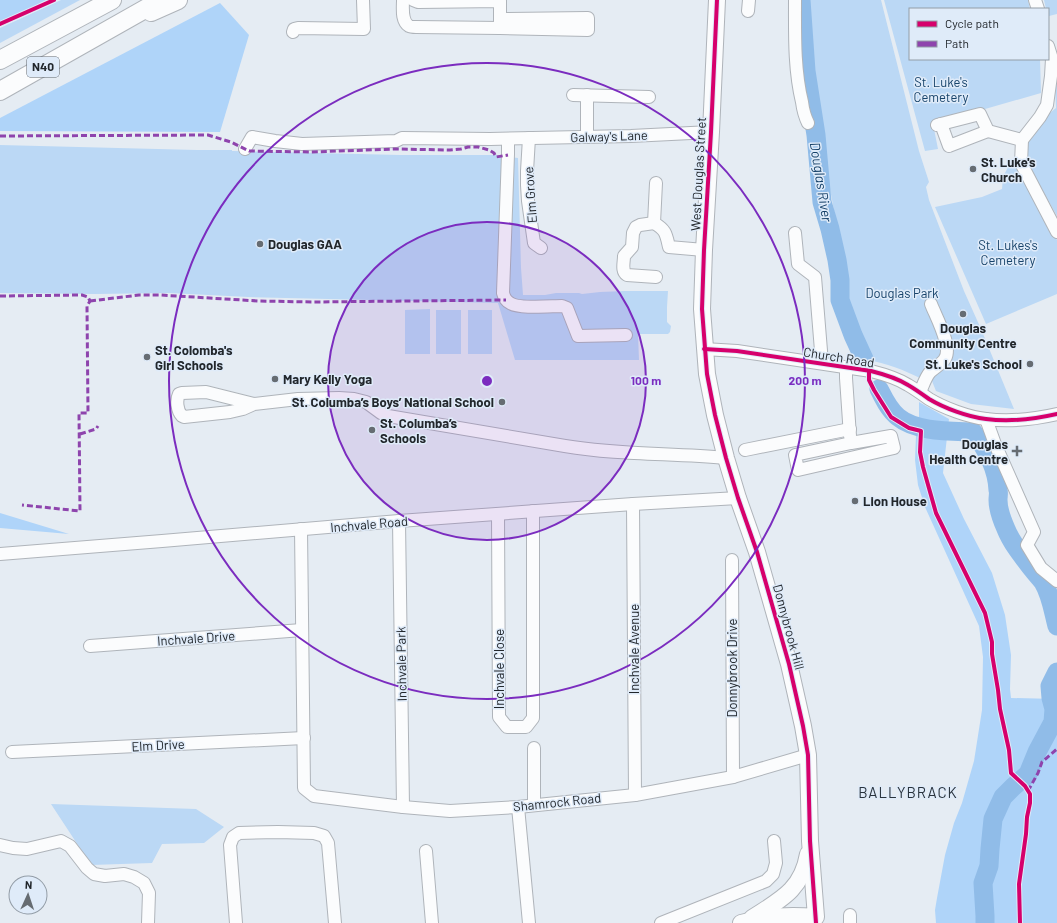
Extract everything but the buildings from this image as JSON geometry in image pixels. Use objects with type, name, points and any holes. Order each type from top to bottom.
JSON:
[{"type":"highway","points":[[47,35],[100,0]]},
{"type":"highway","name":"N40","points":[[0,60],[112,0]]},
{"type":"highway","name":"N40","points":[[0,91],[161,0]]},
{"type":"highway","points":[[86,43],[178,0]]},
{"type":"main road","name":"West Douglas Street","points":[[704,349],[702,309],[704,250],[717,0]]},
{"type":"main road","name":"Donnybrook Hill","points":[[704,349],[714,415],[738,498],[757,552],[789,664],[803,726],[808,755],[810,841],[816,920]]},
{"type":"main road","points":[[744,922],[787,894],[797,884],[806,863],[810,841]]},
{"type":"main road","points":[[744,922],[774,917],[800,915],[816,920]]},
{"type":"street","points":[[293,32],[298,28],[364,29],[363,0]]},
{"type":"street","points":[[403,0],[403,18],[409,26],[416,27],[588,18],[588,30],[500,23]]},
{"type":"street","points":[[413,0],[418,2],[501,1],[500,23]]},
{"type":"street","points":[[795,0],[796,58],[799,89],[805,118],[808,123]]},
{"type":"street","points":[[1049,48],[1054,58],[1046,105],[1040,117],[1022,140],[1021,163],[1057,232]]},
{"type":"street","points":[[574,95],[649,97]]},
{"type":"street","points":[[587,95],[587,137]]},
{"type":"street","points":[[988,131],[980,114],[939,125],[949,146],[988,131],[1022,140]]},
{"type":"street","name":"Galway's Lane","points":[[245,149],[252,136],[274,141],[302,144],[396,141],[402,138],[508,139],[711,132]]},
{"type":"street","name":"Elm Grove","points":[[529,138],[527,171],[528,200],[534,243],[541,248]]},
{"type":"street","points":[[508,139],[504,297],[509,303],[518,306],[562,306],[567,308],[578,336],[626,335]]},
{"type":"street","points":[[654,224],[656,183]]},
{"type":"street","points":[[656,277],[627,276],[623,270],[624,256],[632,247],[633,234],[636,227],[640,225],[654,224],[664,230],[669,246],[704,250]]},
{"type":"street","points":[[795,233],[798,264],[815,276],[822,363]]},
{"type":"street","points":[[920,392],[928,374],[944,360],[947,356],[948,350],[946,340],[931,304]]},
{"type":"street","name":"Church Road","points":[[704,349],[737,351],[822,363],[884,374],[907,384],[928,399],[965,414],[986,419],[1012,420],[1057,414]]},
{"type":"street","points":[[846,367],[853,458]]},
{"type":"street","points":[[254,404],[206,392],[182,393],[179,394],[177,398],[178,412],[184,417],[230,412],[243,409],[254,404],[298,399],[354,399],[366,402],[381,413],[388,416],[589,450],[726,458]]},
{"type":"street","points":[[986,419],[995,444],[1034,532],[1027,545],[1041,568],[1056,581]]},
{"type":"street","points":[[745,450],[850,429]]},
{"type":"street","points":[[891,436],[894,448],[853,458],[798,470],[795,455],[891,436]]},
{"type":"street","name":"Inchvale Road","points":[[0,554],[162,542],[399,521],[738,498]]},
{"type":"street","name":"Inchvale Avenue","points":[[633,504],[635,795]]},
{"type":"street","name":"Inchvale Close","points":[[498,514],[499,717],[507,727],[526,727],[533,718],[533,511]]},
{"type":"street","name":"Inchvale Park","points":[[399,521],[403,807]]},
{"type":"street","points":[[301,529],[304,738]]},
{"type":"street","name":"Donnybrook Drive","points":[[732,560],[733,777]]},
{"type":"street","name":"Inchvale Drive","points":[[90,646],[302,630]]},
{"type":"street","name":"Shamrock Road","points":[[304,738],[304,788],[314,796],[450,811],[518,807],[534,804],[635,795],[733,777],[808,755]]},
{"type":"street","name":"Elm Drive","points":[[12,752],[304,738]]},
{"type":"street","points":[[534,748],[534,804]]},
{"type":"street","points":[[518,807],[529,923]]},
{"type":"street","points":[[236,923],[230,845],[233,837],[239,833],[278,832],[314,833],[324,836],[328,843],[335,923]]},
{"type":"street","points":[[0,844],[13,848],[27,849],[61,841],[70,846],[87,868],[94,874],[105,876],[124,874],[134,877],[144,883],[149,894],[148,923]]},
{"type":"street","points":[[661,923],[766,881],[773,874],[776,863],[774,841]]},
{"type":"street","points":[[426,851],[432,923]]},
{"type":"green space","points":[[61,0],[80,0],[0,43],[0,28]]},
{"type":"green space","name":"Douglas Park","points":[[801,0],[881,0],[919,151],[929,182],[926,187],[929,200],[964,291],[1014,409],[971,404],[936,391],[930,376],[922,379],[895,367],[867,360],[861,351],[843,306],[836,221],[804,51]]},
{"type":"green space","name":"St. Luke's Cemetery","points":[[884,0],[1028,0],[1030,8],[909,8],[909,60],[1040,60],[1041,93],[933,124],[938,149],[925,151]]},
{"type":"green space","points":[[1044,0],[1057,0],[1057,14],[1049,16],[1049,8],[1046,8]]},
{"type":"green space","points":[[1057,81],[1057,216],[1025,159],[1028,142],[1040,121],[1056,108],[1055,82]]},
{"type":"green space","name":"Douglas GAA","points":[[0,145],[400,155],[496,155],[518,158],[523,295],[668,291],[667,322],[671,326],[670,332],[668,334],[638,334],[639,360],[515,360],[498,303],[248,297],[169,293],[0,293]]},
{"type":"green space","name":"St. Lukes's Cemetery","points":[[1012,159],[1057,240],[1057,294],[986,324],[935,207],[982,197],[1002,189],[1003,177]]},
{"type":"green space","points":[[430,309],[430,354],[405,354],[405,310]]},
{"type":"green space","points":[[436,310],[461,310],[461,354],[436,354]]},
{"type":"green space","points":[[468,310],[492,310],[492,354],[468,354]]},
{"type":"green space","points":[[51,804],[196,809],[224,827],[204,843],[162,844],[152,863],[91,865]]},
{"type":"shaded area","points":[[0,0],[46,0],[0,25]]},
{"type":"shaded area","points":[[220,3],[249,35],[220,132],[0,131],[0,118]]},
{"type":"shaded area","points":[[919,402],[949,419],[943,473],[964,519],[992,573],[1005,615],[1011,655],[1011,698],[1057,699],[1057,923],[936,923],[935,910],[945,855],[974,761],[982,710],[983,657],[979,626],[925,507],[918,485],[915,460]]},
{"type":"shaded area","points":[[0,513],[69,534],[0,528]]},
{"type":"waterway","name":"Douglas River","points":[[801,0],[806,71],[816,135],[822,202],[837,260],[840,280],[840,300],[864,359]]},
{"type":"waterway","name":"Douglas River","points":[[879,389],[892,411],[905,422],[914,426],[934,430],[973,432],[978,438],[990,459],[996,474],[1000,514],[1008,535],[1046,587],[1057,626]]},
{"type":"waterway","name":"Douglas River","points":[[985,923],[983,883],[989,866],[993,819],[1003,797],[1028,774],[1037,752],[1053,722],[1054,709],[1050,686],[1057,672]]},
{"type":"marked path","points":[[0,136],[208,135],[231,142],[249,151],[311,152],[396,149],[450,150],[478,147],[489,150],[494,153],[496,157],[508,155]]},
{"type":"marked path","points":[[0,296],[82,295],[88,297],[90,301],[87,306],[88,413],[79,413],[80,511],[22,505]]},
{"type":"marked path","points":[[90,301],[139,295],[258,301],[313,302],[506,300]]},
{"type":"marked path","points":[[80,434],[96,429],[98,426]]},
{"type":"marked path","points":[[1028,791],[1042,762],[1057,749]]},
{"type":"cycle path","points":[[0,24],[54,0]]},
{"type":"cycle path","points":[[717,0],[702,309],[707,374],[715,415],[726,458],[757,552],[789,664],[803,726],[808,755],[810,841],[816,923]]},
{"type":"cycle path","points":[[704,349],[737,351],[871,371],[899,380],[942,406],[956,412],[979,418],[1013,420],[1031,419],[1057,414]]},
{"type":"cycle path","points":[[869,371],[869,380],[891,417],[909,428],[921,431],[920,452],[936,513],[985,613],[992,642],[992,654],[1000,709],[1009,750],[1011,773],[1025,786],[1030,794],[1019,884],[1020,923]]},
{"type":"place","name":"St. Luke's Church","points":[[973,169]]},
{"type":"place","name":"Douglas GAA","points":[[260,244]]},
{"type":"place","name":"Douglas Community Centre","points":[[963,314]]},
{"type":"place","name":"St. Colomba's Girl Schools","points":[[147,357]]},
{"type":"place","name":"St. Luke's School","points":[[1030,364]]},
{"type":"place","name":"Mary Kelly Yoga","points":[[275,379]]},
{"type":"place","name":"St. Columba’s Boys’ National School","points":[[502,402]]},
{"type":"place","name":"St. Columba’s Schools","points":[[372,430]]},
{"type":"place","name":"Douglas Health Centre","points":[[1017,451]]},
{"type":"place","name":"Lion House","points":[[855,501]]},
{"type":"district","name":"BALLYBRACK","points":[[908,793]]}]
